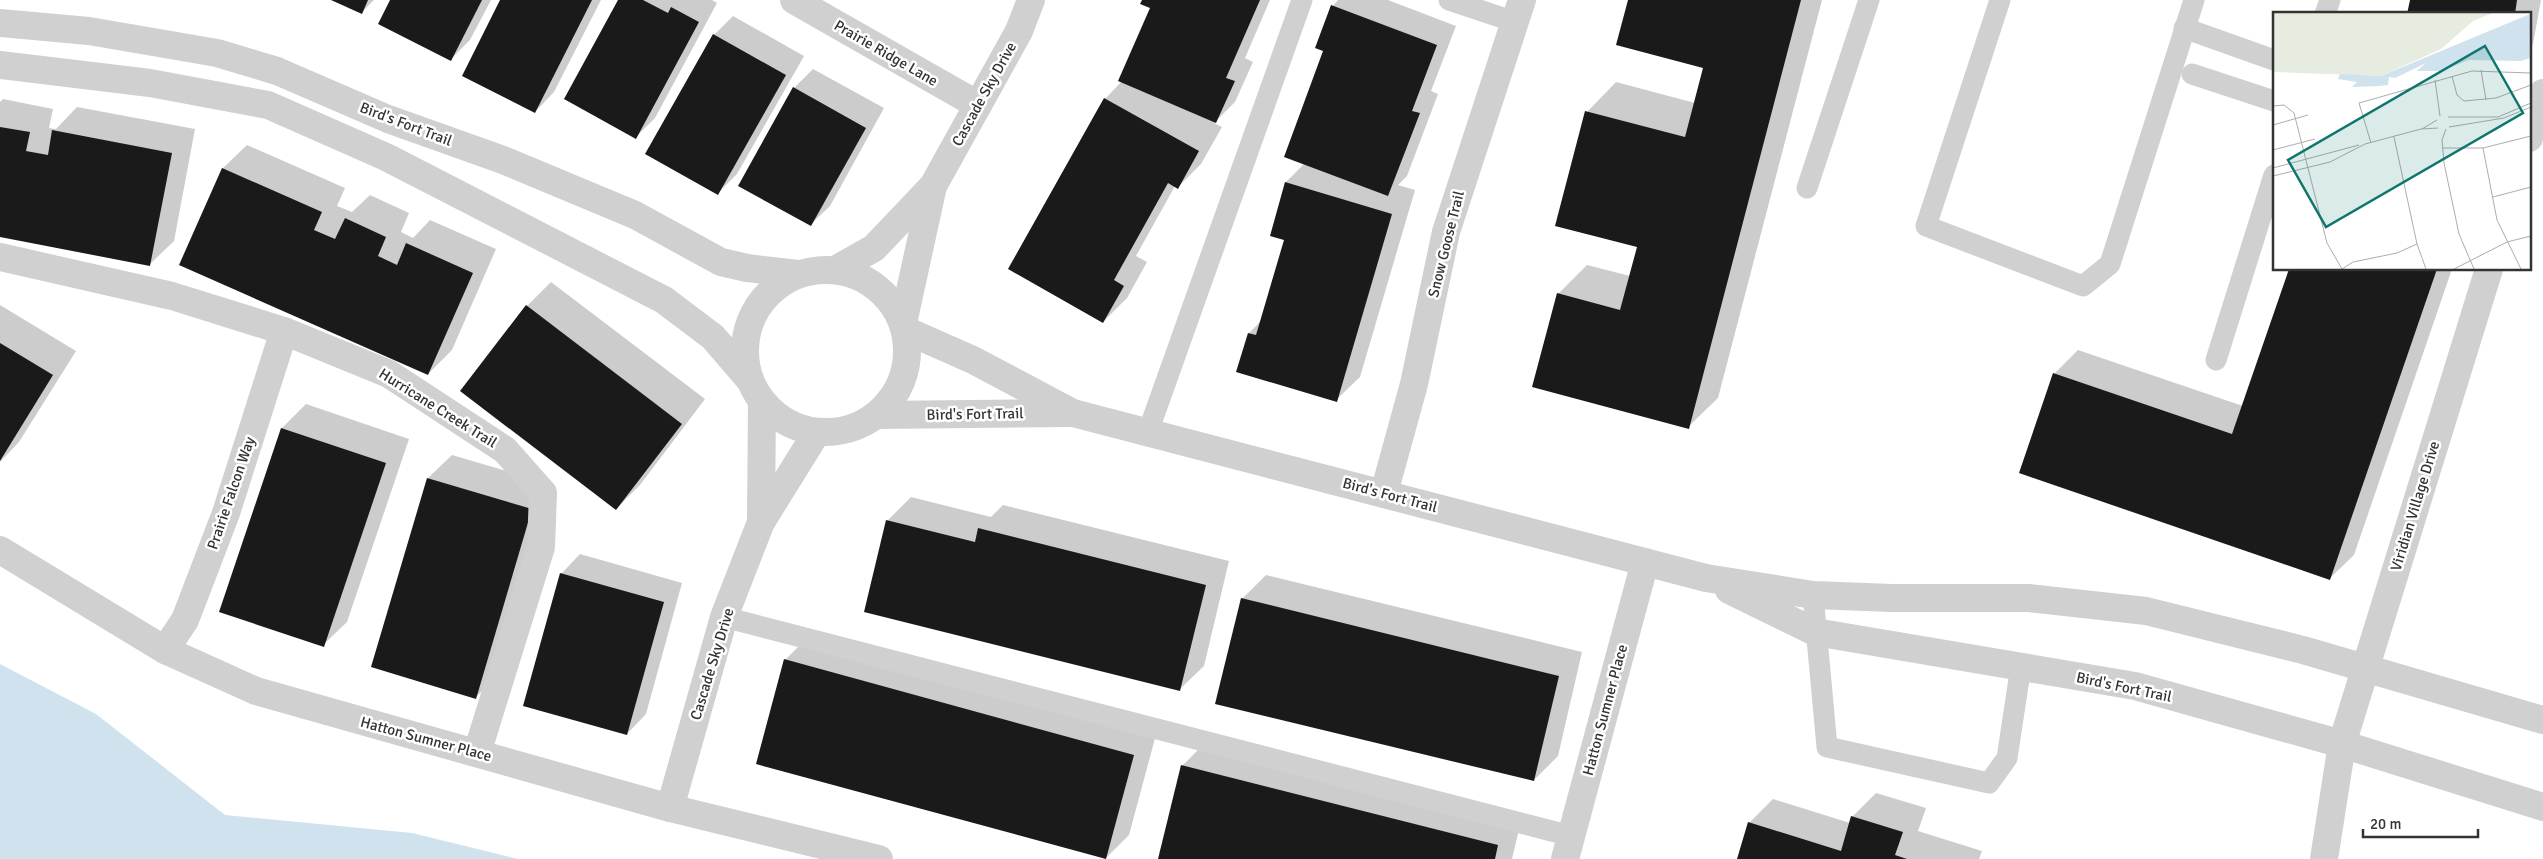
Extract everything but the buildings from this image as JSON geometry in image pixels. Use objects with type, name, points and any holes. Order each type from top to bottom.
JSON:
[{"type":"street","name":"Cascade Sky Drive","points":[[835,270],[874,248],[933,186],[1019,31],[1031,0]]},
{"type":"street","name":"Prairie Ridge Lane","points":[[803,2],[978,106]]},
{"type":"street","name":"Snow Goose Trail","points":[[1384,493],[1414,384],[1446,232],[1518,11]]},
{"type":"street","name":"Bird's Fort Trail","points":[[0,22],[89,31],[197,50],[277,71],[388,119],[503,160],[635,215],[721,262],[747,268],[798,274]]},
{"type":"street","points":[[0,65],[150,83],[268,105],[386,157],[664,300],[713,337],[756,390],[778,416],[796,427],[817,432],[852,428],[877,415],[893,398],[904,377],[908,353],[904,327],[893,303],[877,287],[857,275],[835,270],[816,270],[798,274],[776,287],[758,305],[748,329],[745,354],[756,390]]},
{"type":"street","points":[[268,105],[277,71]]},
{"type":"street","points":[[2530,135],[2543,93]]},
{"type":"street","name":"Cascade Sky Drive","points":[[904,327],[933,186]]},
{"type":"street","name":"Hurricane Creek Trail","points":[[0,257],[172,296],[284,331],[389,374],[505,450],[543,493],[541,547],[477,753]]},
{"type":"street","name":"Viridian Village Drive","points":[[2324,859],[2342,744],[2489,270]]},
{"type":"street","name":"Bird's Fort Trail","points":[[904,327],[973,360],[1073,413],[1706,578],[1813,595],[1892,598],[2029,598],[2146,610],[2303,650],[2543,720]]},
{"type":"street","name":"Prairie Falcon Way","points":[[165,650],[185,620],[226,513],[284,331]]},
{"type":"street","name":"Cascade Sky Drive","points":[[756,390],[761,522]]},
{"type":"street","name":"Bird's Fort Trail","points":[[877,415],[1073,413]]},
{"type":"street","name":"Cascade Sky Drive","points":[[670,808],[724,617],[761,522],[817,432]]},
{"type":"street","name":"Hatton Sumner Place","points":[[0,550],[165,650],[256,691],[670,808],[879,859]]},
{"type":"street","name":"Hatton Sumner Place","points":[[1568,847],[1645,562]]},
{"type":"street","name":"Bird's Fort Trail","points":[[1706,578],[1815,632],[2135,686],[2342,744],[2543,807]]},
{"type":"lane","points":[[1148,432],[1302,0]]},
{"type":"lane","points":[[1449,0],[1518,11]]},
{"type":"lane","points":[[1808,188],[1869,0]]},
{"type":"lane","points":[[2000,0],[1926,226],[2083,286],[2110,264],[2194,0]]},
{"type":"lane","points":[[2326,12],[2330,0]]},
{"type":"lane","points":[[2184,28],[2273,60]]},
{"type":"lane","points":[[2192,74],[2273,101]]},
{"type":"lane","points":[[2216,360],[2273,179]]},
{"type":"lane","points":[[1813,595],[1826,746],[1989,783],[2007,758],[2021,666]]},
{"type":"lane","points":[[724,617],[1568,847]]},
{"type":"water","points":[[0,664],[96,714],[225,815],[412,833],[518,859],[0,859]]}]
